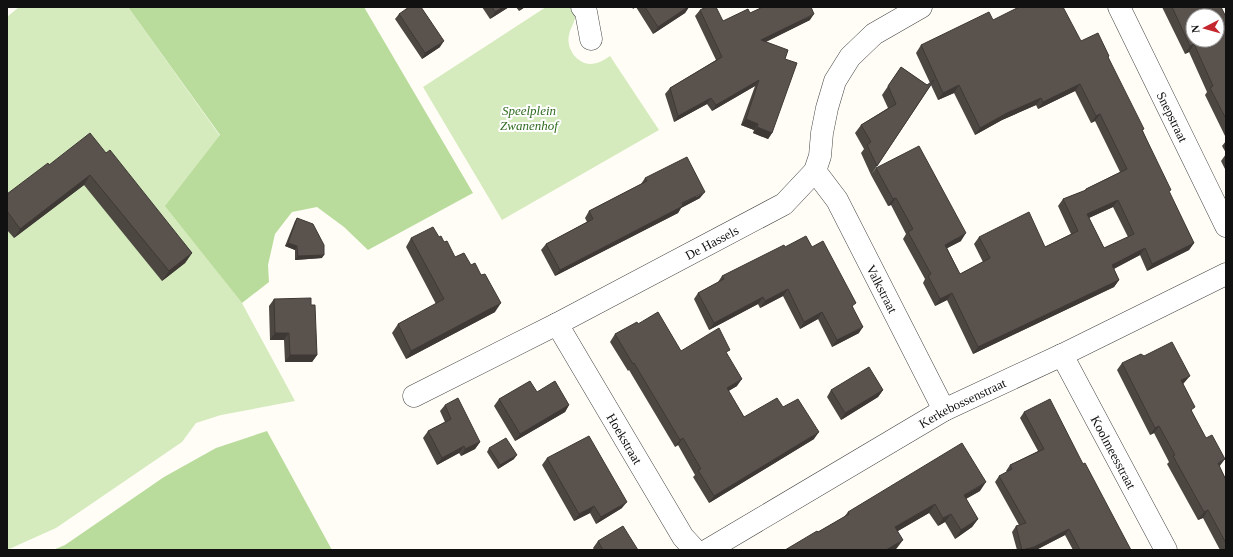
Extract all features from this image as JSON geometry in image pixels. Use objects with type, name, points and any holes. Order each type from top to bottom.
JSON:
[{"type":"street","points":[[582,7],[586,12],[591,39]]},
{"type":"street","name":"De Hassels","points":[[414,396],[557,324],[784,204],[815,171],[820,156],[822,133],[827,108],[835,81],[850,57],[874,34],[921,7]]},
{"type":"street","name":"Snepstraat","points":[[1119,7],[1226,226]]},
{"type":"street","name":"Valkstraat","points":[[815,171],[837,200],[944,410]]},
{"type":"street","name":"Kerkebossenstraat","points":[[708,550],[944,410],[1062,355],[1226,274]]},
{"type":"street","name":"Hoekstraat","points":[[557,324],[683,537],[695,550]]},
{"type":"street","name":"Koolmeesstraat","points":[[1062,355],[1166,550]]},
{"type":"green space","points":[[19,7],[128,7],[220,136],[166,206],[242,303],[295,401],[221,415],[196,423],[182,442],[56,528],[7,550],[7,17]]},
{"type":"green space","points":[[128,7],[364,7],[473,193],[368,250],[344,227],[317,207],[292,212],[275,234],[268,265],[269,282],[242,303],[165,206],[220,135]]},
{"type":"green space","name":"Speelplein Zwanenhof","points":[[546,7],[571,7],[576,14],[568,40],[573,54],[580,61],[590,64],[598,63],[610,56],[659,130],[502,220],[423,87]]},
{"type":"green space","points":[[267,431],[332,550],[53,550],[65,545],[164,477],[216,448]]},
{"type":"building","points":[[409,7],[421,7],[444,41],[425,53],[399,14]]},
{"type":"building","points":[[492,7],[503,7],[495,12]]},
{"type":"building","points":[[645,7],[688,7],[658,27]]},
{"type":"building","points":[[706,7],[716,7],[723,21],[748,9],[750,13],[763,7],[811,7],[814,14],[761,40],[788,50],[785,59],[797,63],[772,133],[757,127],[758,124],[746,119],[759,80],[716,105],[711,98],[678,116],[670,88],[722,57],[700,10]]},
{"type":"building","points":[[1019,7],[1063,7],[1081,41],[1098,33],[1109,56],[1108,57],[1144,129],[1142,130],[1171,190],[1169,191],[1194,243],[1152,264],[1145,248],[1112,265],[1119,280],[978,347],[952,293],[940,299],[928,276],[931,274],[908,232],[913,229],[896,198],[893,199],[876,168],[919,146],[966,233],[945,245],[960,274],[990,258],[979,237],[1029,212],[1045,247],[1078,231],[1063,199],[1086,190],[1127,169],[1100,114],[1096,116],[1080,84],[1043,102],[1041,98],[1007,113],[980,128],[959,85],[943,93],[921,45],[989,12],[993,20]],"holes":[[[1118,200],[1134,234],[1104,248],[1087,214]]]},
{"type":"building","points":[[1172,7],[1221,7],[1185,8],[1185,35]]},
{"type":"building","points":[[1225,15],[1226,119],[1210,88],[1213,86],[1196,48],[1225,48]]},
{"type":"building","points":[[901,67],[927,85],[934,80],[877,166],[867,145],[871,142],[861,125],[896,104],[888,86]]},
{"type":"building","points":[[90,133],[106,153],[110,150],[192,253],[169,271],[90,175],[20,229],[7,211],[7,194],[48,163],[49,165]]},
{"type":"building","points":[[687,157],[705,192],[682,203],[683,206],[560,270],[546,244],[593,219],[589,211],[647,181],[645,178]]},
{"type":"building","points":[[297,218],[313,224],[324,245],[324,255],[298,256],[297,246],[288,243]]},
{"type":"building","points":[[433,227],[444,242],[447,241],[455,257],[464,253],[471,265],[475,263],[481,275],[485,274],[501,303],[411,351],[398,324],[444,299],[411,238]]},
{"type":"building","points":[[806,236],[812,247],[823,241],[856,303],[852,306],[863,327],[837,340],[822,312],[804,322],[788,289],[765,301],[763,297],[714,323],[698,293],[724,279],[722,276],[784,245],[785,247]]},
{"type":"building","points":[[311,298],[311,305],[315,305],[317,355],[290,355],[289,333],[275,333],[274,299]]},
{"type":"building","points":[[658,312],[681,351],[719,328],[730,350],[726,352],[742,379],[727,388],[744,417],[777,398],[783,407],[798,399],[819,432],[714,496],[698,470],[701,469],[683,438],[680,440],[615,334],[637,322],[638,324]]},
{"type":"building","points":[[1172,342],[1190,376],[1181,380],[1195,407],[1191,410],[1206,438],[1212,435],[1225,459],[1218,463],[1226,480],[1226,543],[1208,510],[1204,512],[1173,456],[1175,455],[1159,426],[1155,428],[1122,363],[1141,354],[1144,356]]},
{"type":"building","points":[[869,367],[883,390],[845,413],[831,390]]},
{"type":"building","points":[[530,381],[537,392],[555,381],[569,405],[520,434],[499,399]]},
{"type":"building","points":[[458,398],[480,442],[465,449],[464,446],[442,458],[428,431],[451,419],[445,405]]},
{"type":"building","points":[[1050,399],[1083,464],[1085,463],[1131,550],[1080,550],[1069,529],[1034,547],[1022,550],[1016,526],[1026,523],[999,476],[1012,469],[1010,465],[1044,449],[1024,412]]},
{"type":"building","points":[[589,436],[627,502],[601,517],[594,506],[579,514],[547,458]]},
{"type":"building","points":[[506,438],[517,455],[500,465],[489,448]]},
{"type":"building","points":[[962,443],[986,482],[964,495],[978,519],[961,530],[951,514],[943,518],[935,504],[895,527],[903,540],[886,550],[785,550],[849,514],[848,512]]},
{"type":"building","points":[[623,526],[638,550],[603,550],[598,541]]}]
